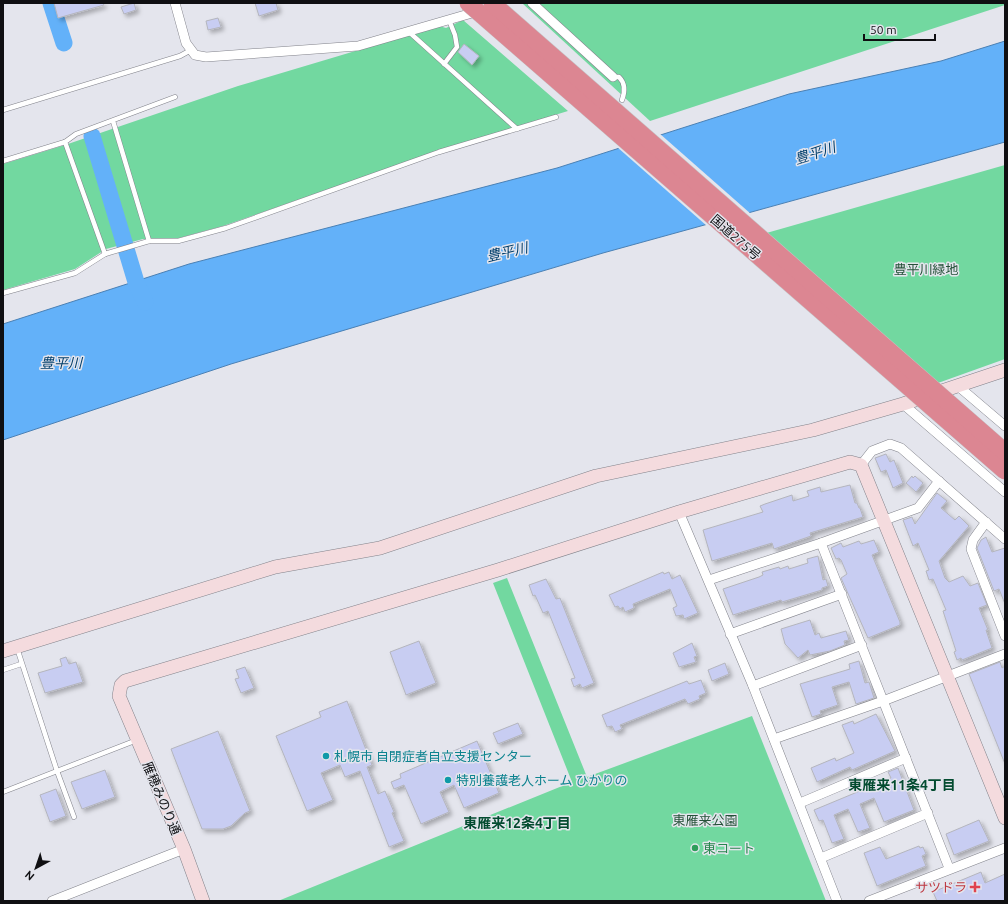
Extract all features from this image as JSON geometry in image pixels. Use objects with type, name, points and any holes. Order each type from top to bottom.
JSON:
[{"type":"highway","name":"国道275号","points":[[468,3],[1005,471]]},
{"type":"highway","name":"国道275号","points":[[492,3],[1005,452]]},
{"type":"street","points":[[176,3],[186,43],[195,54],[206,57],[358,46],[507,3]]},
{"type":"street","points":[[532,3],[613,77]]},
{"type":"street","points":[[3,650],[275,567],[316,558],[380,548],[596,476],[813,430],[903,404],[1005,370]]},
{"type":"street","points":[[958,386],[1005,426]]},
{"type":"street","points":[[903,404],[1005,492]]},
{"type":"street","points":[[862,465],[872,451],[890,444],[901,448],[1005,539]]},
{"type":"street","points":[[837,901],[800,803],[753,686],[679,512],[850,462],[862,465]]},
{"type":"street","points":[[862,465],[1005,818]]},
{"type":"street","points":[[709,580],[822,543],[918,508],[939,481]]},
{"type":"street","name":"雁穂みのり通","points":[[203,901],[184,849],[137,740],[120,696],[121,686],[125,681],[498,570],[679,512]]},
{"type":"street","points":[[986,522],[973,540],[971,549],[1005,636]]},
{"type":"street","points":[[822,543],[949,868]]},
{"type":"street","points":[[730,634],[842,594]]},
{"type":"street","points":[[753,686],[862,645]]},
{"type":"street","points":[[774,739],[884,701],[1005,654]]},
{"type":"street","points":[[800,803],[906,758]]},
{"type":"street","points":[[821,858],[928,813]]},
{"type":"street","points":[[869,901],[949,868],[1005,848]]},
{"type":"street","points":[[52,901],[184,849]]},
{"type":"lane","points":[[444,64],[457,47],[455,35],[449,20]]},
{"type":"lane","points":[[408,32],[517,129]]},
{"type":"lane","points":[[3,110],[180,56],[191,50]]},
{"type":"lane","points":[[613,77],[619,77],[622,81],[624,90],[622,100]]},
{"type":"lane","points":[[3,161],[65,142],[76,134],[175,97]]},
{"type":"lane","points":[[3,293],[75,273],[105,254],[148,242],[178,241],[226,228],[439,152],[556,117]]},
{"type":"lane","points":[[113,121],[114,132],[148,242]]},
{"type":"lane","points":[[65,142],[105,254]]},
{"type":"lane","points":[[16,646],[57,771],[74,817]]},
{"type":"lane","points":[[3,670],[21,664]]},
{"type":"lane","points":[[3,792],[137,740]]},
{"type":"green space","points":[[522,3],[1005,3],[1005,5],[650,121]]},
{"type":"green space","points":[[463,20],[568,111],[440,150],[223,226],[179,238],[143,239],[106,249],[75,269],[3,290],[3,164],[65,145],[238,86],[439,26],[446,28]]},
{"type":"green space","name":"豊平川緑地","points":[[1005,165],[1005,359],[938,383],[763,234]]},
{"type":"green space","name":"東雁来公園","points":[[507,578],[587,777],[752,716],[826,901],[278,901],[572,782],[493,583]]},
{"type":"water","name":"豊平川","points":[[1005,41],[1005,142],[603,253],[231,364],[3,440],[3,324],[189,264],[557,168],[789,94],[941,61]]},
{"type":"pier","points":[[659,133],[751,214],[707,226],[617,147]]},
{"type":"building","points":[[54,3],[103,3],[104,5],[58,18]]},
{"type":"building","points":[[134,3],[136,10],[124,14],[121,7]]},
{"type":"building","points":[[255,3],[276,3],[278,10],[259,16]]},
{"type":"building","points":[[218,18],[221,27],[208,30],[206,21]]},
{"type":"building","points":[[464,44],[479,56],[472,65],[458,52]]},
{"type":"building","points":[[886,454],[890,462],[894,460],[903,483],[893,488],[886,470],[881,472],[875,458]]},
{"type":"building","points":[[912,476],[913,478],[915,476],[923,483],[916,492],[906,483]]},
{"type":"building","points":[[850,485],[855,503],[857,503],[860,508],[863,517],[810,533],[811,536],[774,549],[772,543],[712,561],[703,530],[763,512],[760,506],[792,495],[793,501],[809,496],[807,491],[820,487],[821,492]]},
{"type":"building","points":[[937,493],[947,501],[941,508],[955,520],[959,516],[969,526],[939,561],[945,578],[949,582],[963,576],[970,586],[978,583],[987,605],[979,608],[988,630],[986,630],[992,648],[962,660],[961,658],[957,660],[954,652],[956,651],[943,611],[946,610],[933,579],[929,580],[926,571],[929,570],[918,543],[913,546],[903,520],[912,517],[915,524]]},
{"type":"building","points":[[986,537],[992,552],[1005,548],[1005,604],[999,589],[994,591],[977,548],[981,540]]},
{"type":"building","points":[[874,540],[879,552],[872,555],[900,625],[868,638],[841,578],[847,574],[841,560],[839,558],[836,559],[831,548],[841,543],[843,547],[859,541],[861,544]]},
{"type":"building","points":[[818,556],[823,580],[826,579],[828,586],[822,588],[822,590],[782,602],[781,600],[733,615],[723,589],[759,577],[763,575],[762,572],[788,566],[789,569],[808,563],[807,559]]},
{"type":"building","points":[[663,572],[664,574],[669,572],[672,579],[680,575],[698,613],[684,619],[683,615],[676,616],[673,608],[677,606],[670,589],[633,604],[634,608],[625,612],[623,607],[620,609],[618,606],[615,607],[609,595]]},
{"type":"building","points":[[546,579],[556,599],[560,598],[594,683],[582,688],[580,684],[574,687],[571,679],[575,678],[548,611],[543,613],[535,595],[533,596],[529,585]]},
{"type":"building","points":[[810,620],[815,635],[819,633],[821,638],[846,631],[849,640],[844,641],[845,645],[830,651],[810,655],[808,650],[798,658],[785,644],[781,629]]},
{"type":"building","points":[[419,641],[436,683],[406,695],[390,652]]},
{"type":"building","points":[[692,643],[697,656],[694,657],[696,662],[679,667],[673,653]]},
{"type":"building","points":[[66,657],[69,664],[76,662],[83,682],[45,693],[38,673],[62,666],[60,659]]},
{"type":"building","points":[[859,661],[865,683],[869,682],[874,698],[856,704],[849,682],[832,687],[838,705],[820,711],[821,714],[812,717],[800,684],[850,669],[849,664]]},
{"type":"building","points":[[1000,662],[1002,668],[1005,666],[1005,764],[969,674]]},
{"type":"building","points":[[725,663],[729,674],[712,681],[708,670]]},
{"type":"building","points":[[245,667],[254,688],[241,693],[235,679],[239,678],[236,670]]},
{"type":"building","points":[[701,680],[706,693],[699,696],[700,699],[688,704],[685,699],[620,725],[622,729],[615,732],[612,726],[607,727],[602,715],[687,681],[689,684]]},
{"type":"building","name":"札幌市 自閉症者自立支援センター","points":[[347,701],[372,765],[367,767],[378,794],[385,791],[394,812],[392,813],[404,841],[389,847],[360,771],[345,777],[340,765],[321,773],[333,800],[307,811],[276,736],[321,717],[319,712]]},
{"type":"building","points":[[876,714],[895,751],[852,770],[850,767],[817,782],[811,768],[835,758],[836,761],[854,753],[842,725],[853,721],[854,724]]},
{"type":"building","points":[[518,723],[523,734],[498,744],[493,733]]},
{"type":"building","points":[[218,731],[250,811],[245,813],[231,826],[223,829],[202,829],[171,749]]},
{"type":"building","name":"特別養護老人ホーム ひかりの","points":[[477,741],[499,793],[464,808],[454,785],[440,792],[449,812],[421,824],[404,785],[394,789],[391,782],[401,778],[400,774]]},
{"type":"building","points":[[898,768],[914,810],[884,822],[874,798],[860,804],[870,828],[858,832],[848,809],[834,815],[844,839],[832,843],[823,820],[819,821],[814,810],[891,778],[888,772]]},
{"type":"building","points":[[105,770],[115,797],[82,809],[71,782]]},
{"type":"building","points":[[56,789],[66,816],[50,822],[40,795]]},
{"type":"building","points":[[979,820],[989,841],[954,855],[946,834]]},
{"type":"building","points":[[919,846],[920,848],[923,847],[926,854],[922,856],[926,866],[877,886],[864,853],[880,847],[886,859]]},
{"type":"building","name":"サツドラ","points":[[981,872],[985,883],[1005,874],[1005,901],[937,901],[933,892]]},
{"type":"waterway","points":[[51,3],[64,43]]},
{"type":"waterway","points":[[92,136],[136,282],[145,302]]},
{"type":"place","name":"札幌市 自閉症者自立支援センター","points":[[326,756]]},
{"type":"place","name":"特別養護老人ホーム ひかりの","points":[[448,780]]},
{"type":"place","name":"東コート","points":[[695,848]]},
{"type":"place","name":"サツドラ","points":[[975,887]]},
{"type":"district","name":"東雁来11条4丁目","points":[[902,785]]},
{"type":"district","name":"東雁来12条4丁目","points":[[517,823]]}]
